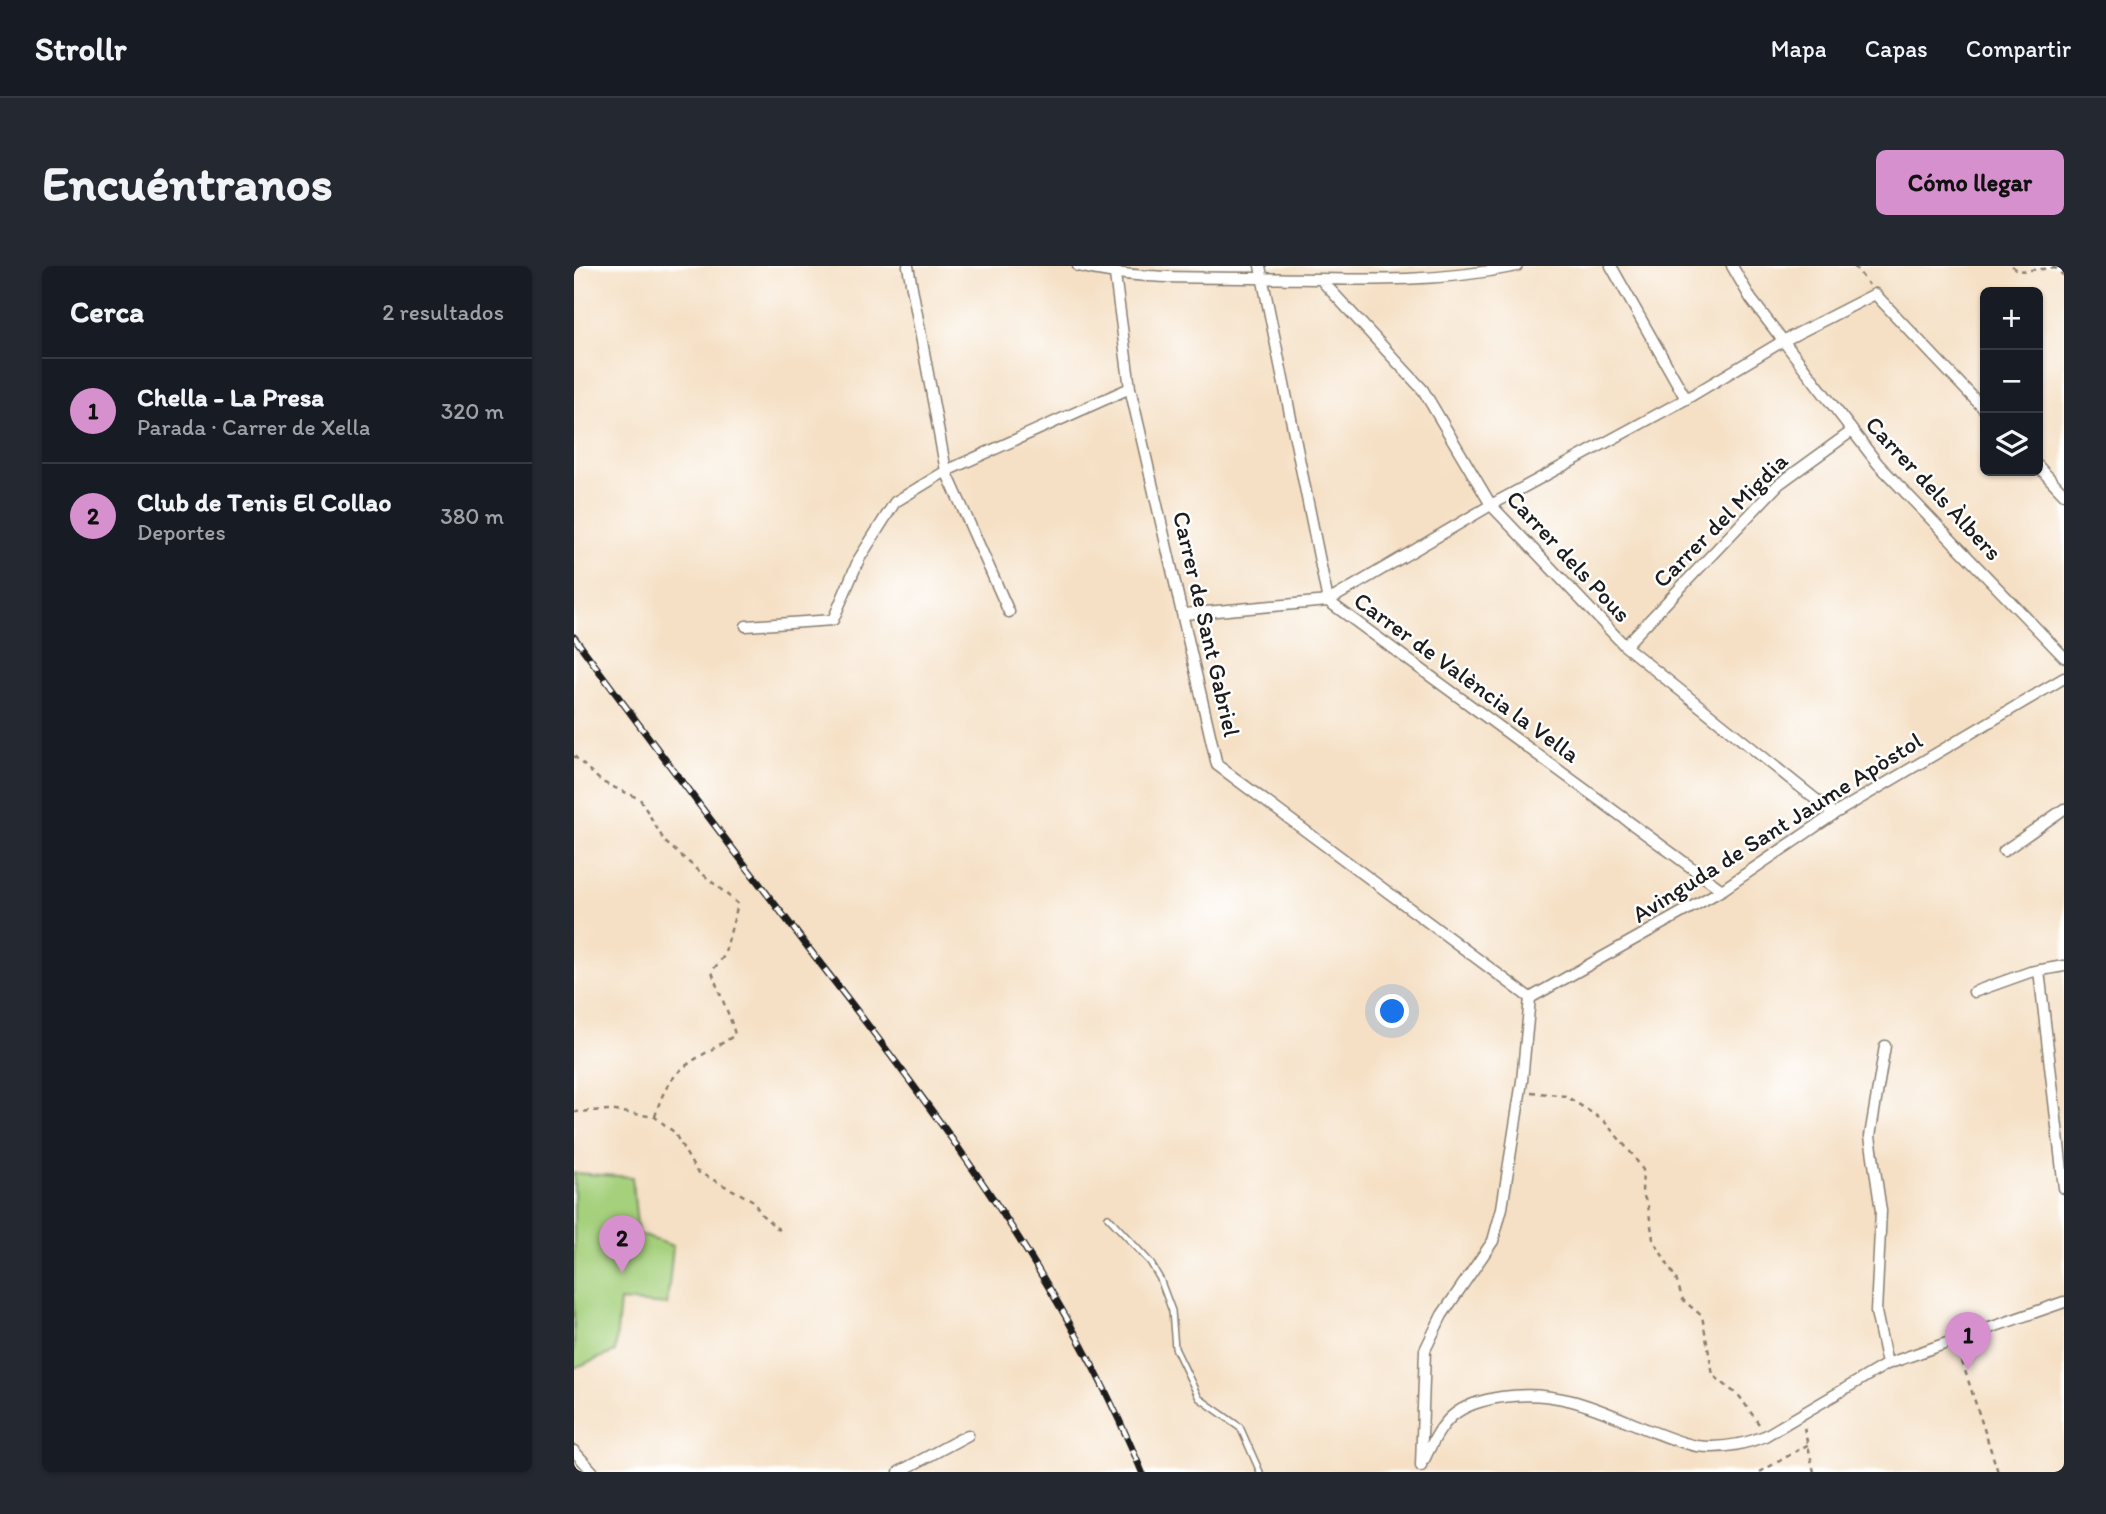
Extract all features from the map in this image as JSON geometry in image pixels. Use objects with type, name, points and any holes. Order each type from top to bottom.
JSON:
[{"type":"street","points":[[908,266],[946,471],[1009,612]]},
{"type":"street","points":[[1078,266],[1115,275],[1323,282],[1471,276],[1517,266]]},
{"type":"street","name":"Carrer de València la Vella","points":[[1259,266],[1328,601],[1722,890]]},
{"type":"street","points":[[1611,266],[1686,399]]},
{"type":"street","name":"Carrer dels Àlbers","points":[[1732,266],[1744,290],[1878,464],[2064,657]]},
{"type":"street","name":"Carrer de Sant Gabriel","points":[[1115,275],[1130,388],[1217,765],[1530,998]]},
{"type":"street","name":"Carrer dels Pous","points":[[1323,282],[1423,390],[1491,505],[1625,646],[1834,814]]},
{"type":"street","points":[[1184,614],[1328,601],[1491,505],[1686,399],[1783,341],[1875,294],[1980,405]]},
{"type":"street","points":[[746,626],[833,620],[859,559],[895,502],[946,471],[1130,388]]},
{"type":"street","name":"Carrer del Migdia","points":[[1625,646],[1779,484],[1852,431]]},
{"type":"street","points":[[2043,471],[2064,494]]},
{"type":"street","name":"Avinguda de Sant Jaume Apòstol","points":[[1530,998],[1722,890],[1834,814],[2064,678]]},
{"type":"street","points":[[2004,851],[2064,809]]},
{"type":"street","points":[[1974,992],[2039,970],[2064,966]]},
{"type":"street","points":[[2039,970],[2064,1188]]},
{"type":"street","points":[[1420,1469],[1425,1350],[1442,1315],[1493,1241],[1502,1208],[1521,1091],[1530,998]]},
{"type":"street","points":[[1885,1046],[1870,1136],[1881,1210],[1877,1245],[1877,1312],[1887,1364]]},
{"type":"street","points":[[1420,1469],[1441,1425],[1451,1414],[1486,1399],[1527,1394],[1543,1394],[1585,1404],[1696,1446],[1725,1447],[1765,1436],[1887,1364],[2064,1302]]},
{"type":"street","points":[[899,1472],[968,1435]]},
{"type":"street","points":[[574,1451],[593,1472]]},
{"type":"lane","points":[[1108,1217],[1150,1262],[1160,1279],[1171,1311],[1175,1348],[1199,1398],[1240,1427],[1260,1472]]},
{"type":"path","points":[[1854,266],[1875,294]]},
{"type":"path","points":[[2012,266],[2018,271],[2054,267],[2064,276]]},
{"type":"path","points":[[574,755],[602,782],[640,799],[665,842],[738,904],[724,956],[712,971],[720,1000],[732,1021],[735,1035],[692,1058],[676,1074],[661,1095],[655,1117]]},
{"type":"path","points":[[1521,1091],[1566,1096],[1604,1121],[1632,1154],[1643,1170],[1642,1192],[1648,1206],[1653,1240],[1676,1279],[1683,1300],[1702,1316],[1707,1330],[1713,1375],[1740,1397],[1758,1419],[1765,1436]]},
{"type":"path","points":[[574,1112],[609,1110],[655,1117],[674,1132],[696,1171],[752,1200],[762,1215],[783,1233]]},
{"type":"path","points":[[1955,1340],[1998,1472]]},
{"type":"path","points":[[1801,1416],[1810,1443],[1814,1472]]},
{"type":"path","points":[[1760,1472],[1810,1443]]},
{"type":"green space","points":[[574,1173],[632,1177],[638,1234],[673,1246],[667,1305],[620,1301],[615,1352],[574,1368]]},
{"type":"railway","points":[[574,637],[956,1145],[1039,1270],[1076,1335],[1111,1402],[1142,1472]]},
{"type":"place","name":"Club de Tenis El Collao","points":[[622,1273]]},
{"type":"place","name":"Chella - La Presa","points":[[1968,1370]]}]
